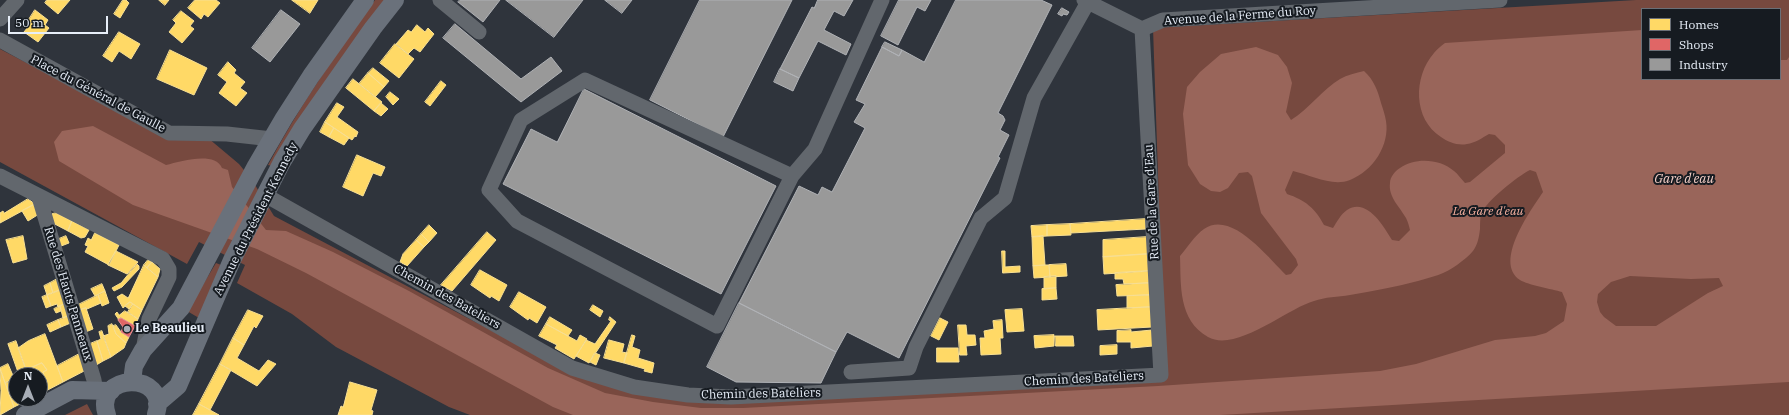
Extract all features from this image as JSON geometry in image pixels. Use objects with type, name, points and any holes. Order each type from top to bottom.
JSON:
[{"type":"main road","name":"Avenue du Président Kennedy","points":[[132,381],[134,366],[143,350],[181,308],[256,166],[272,139],[311,76],[365,0]]},
{"type":"main road","name":"Avenue du Président Kennedy","points":[[157,410],[178,386],[232,260],[262,201],[302,129],[373,28],[395,0]]},
{"type":"main road","points":[[25,415],[72,390],[104,391],[120,384],[132,381],[146,385],[152,390],[157,410]]},
{"type":"main road","points":[[104,391],[107,415]]},
{"type":"street","points":[[0,19],[17,0]]},
{"type":"street","points":[[440,0],[479,32]]},
{"type":"street","points":[[792,176],[585,80],[521,120],[489,190],[517,221],[716,326],[792,176],[814,149],[882,0]]},
{"type":"street","name":"Avenue de la Ferme du Roy","points":[[1142,29],[1163,20],[1500,0]]},
{"type":"street","points":[[851,372],[909,368],[916,347],[981,218],[1005,198],[1034,98],[1086,1],[1142,29]]},
{"type":"street","name":"Rue de la Gare d'Eau","points":[[1142,29],[1161,375]]},
{"type":"street","name":"Place du Général de Gaulle","points":[[0,40],[169,133],[227,134],[272,139]]},
{"type":"street","points":[[0,176],[163,259],[169,269],[169,277],[149,319],[143,350]]},
{"type":"street","name":"Rue des Hauts Panneaux","points":[[39,197],[94,380],[104,391]]},
{"type":"street","name":"Chemin des Bateliers","points":[[262,201],[572,368],[634,387],[688,395],[731,397],[1161,375]]},
{"type":"green space","points":[[375,0],[385,0],[272,166],[268,165],[292,122],[318,81]]},
{"type":"green space","name":"La Gare d'eau","points":[[1636,0],[1789,0],[1789,415],[470,415],[449,407],[336,347],[292,314],[237,283],[245,265],[199,242],[187,264],[0,162],[0,49],[172,139],[208,138],[239,164],[252,180],[274,216],[555,364],[666,397],[1165,380],[1153,28]]},
{"type":"green space","points":[[216,263],[224,266],[199,318],[187,311]]},
{"type":"green space","points":[[87,404],[93,415],[65,415]]},
{"type":"water","name":"Gare d'eau","points":[[1641,30],[1641,80],[1781,80],[1781,60],[1787,60],[1789,57],[1789,382],[1220,415],[573,415],[553,407],[306,273],[257,249],[133,205],[59,161],[54,142],[62,131],[93,126],[166,165],[180,161],[197,159],[212,160],[218,163],[222,168],[228,170],[232,187],[266,230],[286,231],[333,252],[409,291],[548,368],[605,393],[653,402],[701,408],[743,408],[1158,386],[1380,371],[1416,364],[1495,340],[1535,336],[1546,333],[1564,321],[1567,304],[1562,292],[1524,282],[1520,280],[1513,272],[1511,261],[1512,249],[1523,223],[1543,192],[1536,172],[1530,170],[1503,189],[1489,202],[1481,214],[1479,236],[1476,246],[1470,254],[1448,271],[1433,277],[1401,285],[1318,300],[1303,305],[1262,328],[1233,339],[1220,340],[1208,337],[1198,330],[1186,312],[1181,290],[1180,256],[1197,235],[1204,229],[1215,225],[1226,226],[1238,231],[1260,248],[1286,275],[1291,274],[1298,265],[1296,259],[1261,213],[1252,176],[1248,172],[1239,173],[1228,188],[1220,192],[1211,191],[1200,184],[1188,165],[1183,114],[1187,87],[1200,72],[1221,54],[1256,47],[1278,55],[1287,67],[1292,83],[1286,112],[1291,120],[1334,83],[1346,76],[1364,71],[1373,82],[1377,90],[1384,112],[1387,130],[1382,148],[1373,164],[1358,176],[1343,182],[1322,180],[1293,171],[1285,190],[1287,194],[1309,205],[1324,225],[1333,228],[1347,210],[1354,207],[1361,207],[1368,210],[1380,221],[1392,240],[1399,241],[1410,230],[1408,222],[1395,202],[1390,188],[1390,181],[1393,174],[1398,169],[1413,162],[1435,162],[1448,167],[1465,183],[1470,182],[1505,153],[1505,145],[1495,135],[1489,134],[1470,143],[1457,144],[1441,137],[1425,120],[1419,97],[1422,74],[1427,63],[1445,43]],"holes":[[[1630,276],[1691,279],[1719,278],[1723,286],[1708,293],[1656,326],[1616,326],[1600,312],[1597,302],[1598,294],[1611,282]]]},
{"type":"building: Homes","points":[[47,0],[70,0],[58,14],[45,3]]},
{"type":"building: Homes","points":[[123,0],[126,0],[129,3],[120,18],[114,14]]},
{"type":"building: Homes","points":[[159,0],[169,0],[165,5]]},
{"type":"building: Homes","points":[[195,0],[216,0],[220,3],[208,17],[204,14],[201,19],[188,8]]},
{"type":"building: Homes","points":[[292,0],[318,0],[310,13]]},
{"type":"building: Homes","points":[[35,10],[48,20],[45,25],[49,28],[38,42],[24,32],[31,23],[28,21]]},
{"type":"building: Homes","points":[[181,11],[194,21],[190,26],[194,29],[182,43],[169,32],[176,23],[173,20]]},
{"type":"building: Homes","points":[[417,25],[425,32],[428,28],[434,34],[420,52],[414,48],[408,54],[396,44],[408,30],[411,32]]},
{"type":"building: Homes","points":[[119,32],[140,44],[131,59],[119,51],[112,62],[103,56]]},
{"type":"building: Homes","points":[[395,44],[414,59],[399,78],[380,63]]},
{"type":"building: Homes","points":[[170,50],[207,68],[194,95],[157,79]]},
{"type":"building: Homes","points":[[228,62],[236,70],[234,73],[245,82],[240,88],[247,93],[236,106],[219,93],[227,82],[218,75]]},
{"type":"building: Homes","points":[[373,68],[389,81],[384,87],[368,73]]},
{"type":"building: Homes","points":[[368,73],[384,87],[375,97],[359,84]]},
{"type":"building: Homes","points":[[353,79],[382,102],[374,111],[346,88]]},
{"type":"building: Homes","points":[[441,81],[446,85],[430,106],[425,102]]},
{"type":"building: Homes","points":[[390,92],[399,99],[393,105],[386,97]]},
{"type":"building: Homes","points":[[337,103],[344,107],[337,117],[358,132],[356,137],[355,136],[352,140],[325,122]]},
{"type":"building: Homes","points":[[381,103],[388,109],[381,116],[374,111]]},
{"type":"building: Homes","points":[[325,122],[334,128],[329,137],[320,132]]},
{"type":"building: Homes","points":[[334,128],[349,138],[344,145],[329,137]]},
{"type":"building: Homes","points":[[357,155],[385,167],[381,176],[373,173],[363,196],[343,187]]},
{"type":"building: Homes","points":[[28,199],[35,204],[0,223],[0,213],[3,211],[4,213]]},
{"type":"building: Homes","points":[[35,204],[39,214],[28,221],[22,211]]},
{"type":"building: Homes","points":[[56,213],[72,221],[68,231],[49,221],[52,214]]},
{"type":"building: Homes","points":[[1146,219],[1146,229],[1071,233],[1070,224]]},
{"type":"building: Homes","points":[[72,221],[89,230],[85,237],[81,238],[68,231]]},
{"type":"building: Homes","points":[[1070,224],[1071,235],[1047,236],[1047,225]]},
{"type":"building: Homes","points":[[429,225],[437,233],[429,242],[421,234]]},
{"type":"building: Homes","points":[[1047,225],[1047,236],[1032,237],[1031,226]]},
{"type":"building: Homes","points":[[487,232],[496,240],[452,291],[441,285]]},
{"type":"building: Homes","points":[[95,233],[119,245],[109,265],[85,252],[88,246],[85,245],[88,238],[91,240]]},
{"type":"building: Homes","points":[[421,234],[429,242],[424,247],[416,240]]},
{"type":"building: Homes","points":[[23,236],[27,259],[13,263],[6,240]]},
{"type":"building: Homes","points":[[66,236],[69,243],[56,248],[54,241]]},
{"type":"building: Homes","points":[[1043,236],[1045,265],[1033,266],[1032,237]]},
{"type":"building: Homes","points":[[1147,237],[1148,254],[1103,257],[1103,240]]},
{"type":"building: Homes","points":[[416,240],[424,247],[407,266],[400,262],[403,254]]},
{"type":"building: Homes","points":[[116,251],[138,262],[127,274],[108,265]]},
{"type":"building: Homes","points":[[1002,251],[1005,251],[1005,267],[1020,266],[1020,272],[1003,273]]},
{"type":"building: Homes","points":[[1148,254],[1149,271],[1104,274],[1103,257]]},
{"type":"building: Homes","points":[[148,260],[152,262],[147,268],[144,265]]},
{"type":"building: Homes","points":[[152,262],[160,269],[158,277],[147,268]]},
{"type":"building: Homes","points":[[137,264],[139,269],[122,287],[114,291],[112,288],[121,283]]},
{"type":"building: Homes","points":[[1066,264],[1067,276],[1050,277],[1049,265]]},
{"type":"building: Homes","points":[[144,265],[158,277],[142,310],[130,302],[123,308],[117,297],[122,294],[128,298]]},
{"type":"building: Homes","points":[[1049,265],[1050,277],[1034,278],[1033,266]]},
{"type":"building: Homes","points":[[480,270],[507,285],[499,301],[491,296],[490,298],[471,285]]},
{"type":"building: Homes","points":[[1149,271],[1149,283],[1124,284],[1123,279],[1115,279],[1115,273]]},
{"type":"building: Homes","points":[[1056,276],[1056,288],[1044,289],[1044,277]]},
{"type":"building: Homes","points":[[59,278],[63,289],[53,293],[50,283]]},
{"type":"building: Homes","points":[[50,283],[53,293],[47,295],[44,286]]},
{"type":"building: Homes","points":[[1149,283],[1150,295],[1117,296],[1116,285]]},
{"type":"building: Homes","points":[[102,284],[105,291],[95,296],[91,289]]},
{"type":"building: Homes","points":[[1056,288],[1057,299],[1042,300],[1042,289]]},
{"type":"building: Homes","points":[[63,289],[67,303],[58,307],[57,304],[51,306],[47,295]]},
{"type":"building: Homes","points":[[105,291],[109,303],[102,306],[98,295]]},
{"type":"building: Homes","points":[[519,292],[546,307],[537,323],[529,318],[528,320],[510,307]]},
{"type":"building: Homes","points":[[47,295],[51,306],[46,308],[42,297]]},
{"type":"building: Homes","points":[[98,295],[101,303],[87,309],[76,311],[74,307]]},
{"type":"building: Homes","points":[[1150,295],[1151,307],[1127,308],[1127,296]]},
{"type":"building: Homes","points":[[130,302],[133,304],[129,309],[125,306]]},
{"type":"building: Homes","points":[[67,303],[71,315],[63,318],[60,306]]},
{"type":"building: Homes","points":[[133,304],[142,310],[138,319],[128,312]]},
{"type":"building: Homes","points":[[593,305],[603,311],[600,317],[590,310]]},
{"type":"building: Homes","points":[[60,306],[61,311],[56,313],[54,309]]},
{"type":"building: Homes","points":[[1151,307],[1152,327],[1098,330],[1097,310]]},
{"type":"building: Homes","points":[[86,308],[93,329],[83,333],[76,311]]},
{"type":"building: Homes","points":[[1022,309],[1024,331],[1007,332],[1005,310]]},
{"type":"building: Homes","points":[[248,310],[263,316],[256,328],[254,326],[244,345],[233,338]]},
{"type":"building: Homes","points":[[125,311],[138,319],[135,326],[121,318],[119,320],[115,314],[117,312],[119,315]]},
{"type":"building: Homes","points":[[71,315],[73,322],[61,327],[58,320]]},
{"type":"building: Homes","points":[[550,317],[572,330],[568,336],[546,324]]},
{"type":"building: Homes","points":[[610,317],[616,322],[589,363],[576,356],[586,340],[595,344],[611,321],[609,320]]},
{"type":"building: Homes","points":[[940,318],[948,322],[939,340],[931,336]]},
{"type":"building: Homes","points":[[58,320],[61,327],[50,332],[47,325]]},
{"type":"building: Homes","points":[[1002,320],[1003,338],[1000,338],[1001,354],[981,355],[980,338],[985,338],[984,331],[994,329],[993,321]]},
{"type":"building: Homes","points":[[112,324],[116,334],[126,343],[124,348],[111,357],[103,336],[109,334],[108,326]]},
{"type":"building: Homes","points":[[546,324],[577,341],[580,335],[587,339],[574,359],[555,348],[557,345],[539,336]]},
{"type":"building: Homes","points":[[116,325],[121,332],[129,337],[126,343],[116,334],[113,326]]},
{"type":"building: Homes","points":[[958,325],[966,325],[967,335],[975,335],[976,345],[966,346],[967,355],[960,355]]},
{"type":"building: Homes","points":[[1131,330],[1131,332],[1152,330],[1153,346],[1131,348],[1131,342],[1117,342],[1117,331]]},
{"type":"building: Homes","points":[[102,331],[111,357],[103,361],[97,341],[101,339],[99,332]]},
{"type":"building: Homes","points":[[45,334],[63,382],[48,390],[48,367],[45,367],[42,363],[33,367],[25,367],[18,348],[28,341]]},
{"type":"building: Homes","points":[[632,335],[635,336],[632,347],[640,350],[638,358],[654,363],[652,373],[644,371],[645,369],[624,363]]},
{"type":"building: Homes","points":[[1054,335],[1054,346],[1035,348],[1034,336]]},
{"type":"building: Homes","points":[[1055,336],[1073,336],[1074,346],[1056,346]]},
{"type":"building: Homes","points":[[233,338],[244,345],[237,358],[259,371],[268,360],[276,364],[257,386],[220,364]]},
{"type":"building: Homes","points":[[609,340],[624,344],[622,352],[627,353],[624,363],[604,358]]},
{"type":"building: Homes","points":[[16,341],[25,367],[16,367],[8,344]]},
{"type":"building: Homes","points":[[97,341],[103,361],[93,367],[90,344]]},
{"type":"building: Homes","points":[[1117,345],[1117,354],[1100,355],[1100,346]]},
{"type":"building: Homes","points":[[937,348],[958,348],[959,362],[937,362]]},
{"type":"building: Homes","points":[[83,352],[88,369],[63,382],[57,366]]},
{"type":"building: Homes","points":[[595,353],[600,355],[596,365],[590,362]]},
{"type":"building: Homes","points":[[42,363],[45,367],[33,367]]},
{"type":"building: Homes","points":[[8,364],[9,367],[8,367],[8,381],[5,383],[0,368]]},
{"type":"building: Homes","points":[[220,364],[231,370],[210,410],[199,404]]},
{"type":"building: Homes","points":[[0,369],[8,391],[8,407],[14,407],[0,415]]},
{"type":"building: Homes","points":[[8,382],[8,391],[5,383]]},
{"type":"building: Homes","points":[[350,382],[377,390],[371,410],[373,411],[372,415],[338,415],[341,406],[343,407]]},
{"type":"building: Homes","points":[[199,404],[210,410],[219,415],[193,415]]},
{"type":"building: Shops","name":"Le Beaulieu","points":[[121,318],[135,326],[129,337],[121,332],[123,327],[118,320]]},
{"type":"building: Industry","points":[[460,0],[500,0],[483,22],[458,2]]},
{"type":"building: Industry","points":[[506,0],[583,0],[554,37]]},
{"type":"building: Industry","points":[[605,0],[632,0],[622,13]]},
{"type":"building: Industry","points":[[700,0],[792,0],[723,137],[650,100]]},
{"type":"building: Industry","points":[[818,0],[853,0],[844,16],[834,11],[824,30],[851,44],[846,55],[818,41],[799,78],[780,69],[812,7],[814,8]]},
{"type":"building: Industry","points":[[899,0],[931,0],[925,11],[917,7],[898,45],[881,36]]},
{"type":"building: Industry","points":[[956,0],[1041,0],[1052,5],[998,113],[1003,116],[1005,120],[1000,130],[1009,135],[998,157],[1000,158],[899,358],[847,332],[836,352],[739,303],[799,186],[818,195],[822,187],[832,192],[865,128],[854,122],[865,104],[856,100],[882,47],[899,56],[902,50],[924,62]]},
{"type":"building: Industry","points":[[1062,8],[1069,12],[1067,15],[1063,14],[1062,16],[1058,14]]},
{"type":"building: Industry","points":[[281,10],[300,24],[270,62],[252,48]]},
{"type":"building: Industry","points":[[455,24],[521,79],[551,57],[562,71],[521,102],[443,38]]},
{"type":"building: Industry","points":[[885,42],[902,50],[899,56],[882,47]]},
{"type":"building: Industry","points":[[780,69],[799,78],[793,91],[774,82]]},
{"type":"building: Industry","points":[[584,89],[776,186],[721,294],[503,184],[531,129],[557,142]]},
{"type":"building: Industry","points":[[739,303],[836,352],[821,383],[736,382],[707,367]]},
{"type":"place","name":"Le Beaulieu","points":[[127,329]]}]
